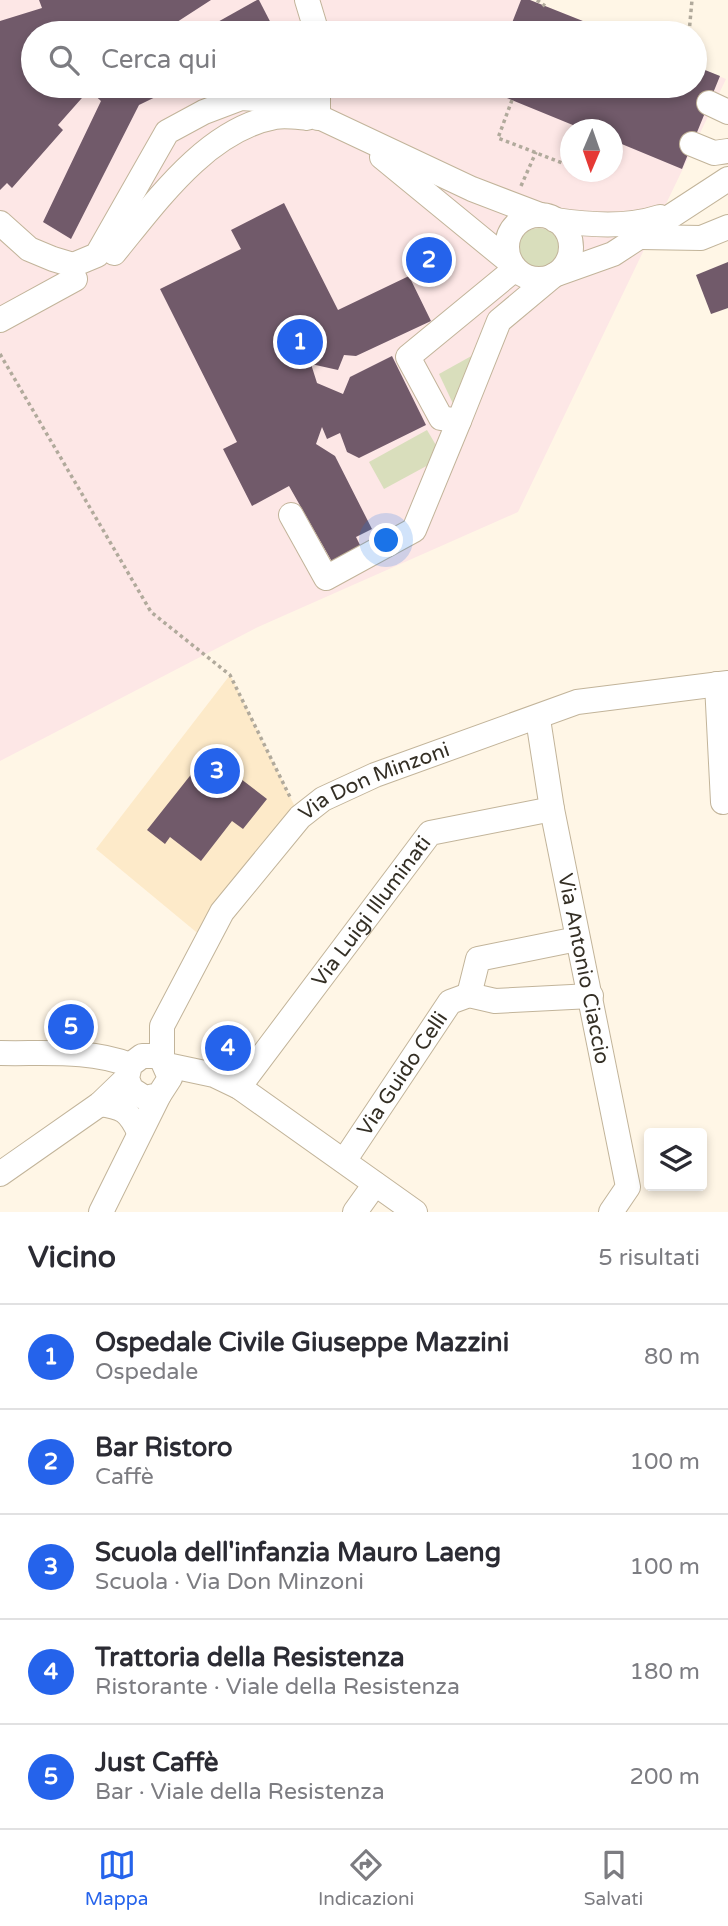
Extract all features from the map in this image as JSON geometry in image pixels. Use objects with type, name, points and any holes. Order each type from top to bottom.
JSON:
[{"type":"street","points":[[307,0],[313,21]]},
{"type":"street","points":[[0,223],[29,248],[73,265],[97,255],[167,132],[204,112],[241,98],[285,101],[342,129],[513,196],[563,226],[570,243],[567,262],[499,321],[414,530],[326,578],[290,514]]},
{"type":"street","points":[[318,98],[318,118]]},
{"type":"street","points":[[0,320],[102,266],[179,174],[235,131],[276,117],[318,118]]},
{"type":"street","points":[[342,129],[386,160],[513,265],[533,278],[554,275],[613,254],[684,210],[728,178]]},
{"type":"street","points":[[692,144],[714,153],[728,151]]},
{"type":"street","points":[[467,226],[481,209],[513,196]]},
{"type":"street","points":[[513,265],[507,251],[512,230],[519,222],[547,218],[639,224],[684,210]]},
{"type":"street","points":[[641,237],[701,238],[728,227]]},
{"type":"street","points":[[0,229],[12,246],[36,263],[75,279]]},
{"type":"street","points":[[458,421],[441,418],[408,357],[513,265]]},
{"type":"street","points":[[723,684],[723,802]]},
{"type":"street","name":"Via Don Minzoni","points":[[139,1132],[142,1082],[170,1078],[165,1062],[162,1026],[222,912],[300,817],[323,799],[375,775],[538,719],[577,702],[723,684]]},
{"type":"street","name":"Via Antonio Ciaccio","points":[[538,719],[552,810],[628,1187],[611,1212]]},
{"type":"street","name":"Via Luigi Illuminati","points":[[239,1087],[430,833],[552,810]]},
{"type":"street","name":"Via Guido Celli","points":[[469,995],[478,959],[577,939]]},
{"type":"street","name":"Via Guido Celli","points":[[344,1161],[450,1002],[469,995],[495,1001],[591,996]]},
{"type":"street","points":[[142,1082],[162,1026]]},
{"type":"street","points":[[0,1053],[107,1056],[142,1082]]},
{"type":"street","points":[[165,1062],[224,1079],[239,1087],[415,1212]]},
{"type":"street","points":[[0,1174],[100,1104],[142,1082],[203,1073]]},
{"type":"street","points":[[100,1104],[121,1107],[130,1113],[139,1132],[100,1212]]},
{"type":"street","points":[[355,1212],[375,1184]]},
{"type":"path","points":[[537,0],[545,6]]},
{"type":"path","points":[[690,21],[692,0]]},
{"type":"path","points":[[512,100],[498,138],[560,162]]},
{"type":"path","points":[[513,196],[536,152]]},
{"type":"path","points":[[0,354],[152,612],[230,675],[300,817]]},
{"type":"shaded area","points":[[0,0],[530,0],[583,21],[21,21],[21,98],[707,98],[707,71],[726,79],[518,512],[258,627],[0,761]]},
{"type":"shaded area","points":[[230,675],[300,817],[207,941],[96,849]]},
{"type":"green space","points":[[539,228],[547,229],[553,234],[558,240],[558,256],[553,262],[547,267],[539,268],[531,267],[525,262],[520,256],[519,248],[520,240],[525,234],[531,229]]},
{"type":"green space","points":[[475,354],[456,410],[439,374]]},
{"type":"green space","points":[[427,430],[443,457],[384,489],[369,462]]},
{"type":"building","points":[[39,0],[211,0],[179,21],[21,21],[21,98],[82,98],[58,125],[63,130],[12,188],[7,183],[0,190],[0,21],[42,8]]},
{"type":"building","points":[[257,0],[270,21],[219,21]]},
{"type":"building","points":[[521,0],[530,0],[583,21],[513,21]]},
{"type":"building","points":[[707,71],[720,76],[682,169],[623,145],[623,119],[560,120],[507,98],[707,98]]},
{"type":"building","points":[[98,98],[153,98],[139,105],[71,239],[43,222],[101,101]]},
{"type":"building","points":[[284,203],[338,310],[409,276],[431,321],[356,356],[344,355],[338,370],[311,364],[317,383],[343,394],[350,377],[392,356],[426,425],[359,458],[347,452],[340,433],[327,439],[322,427],[316,444],[335,456],[372,529],[356,537],[364,553],[335,567],[289,486],[252,506],[223,449],[237,442],[160,289],[241,249],[231,230]]},
{"type":"building","points":[[728,262],[728,308],[711,314],[696,275]]},
{"type":"building","points":[[215,759],[267,799],[243,829],[232,821],[201,861],[170,837],[165,844],[147,830],[193,772],[200,778]]},
{"type":"place","name":"Bar Ristoro","points":[[429,260]]},
{"type":"place","name":"Ospedale Civile Giuseppe Mazzini","points":[[300,342]]},
{"type":"place","name":"Scuola dell'infanzia Mauro Laeng","points":[[217,771]]},
{"type":"place","name":"Just Caffè","points":[[71,1027]]},
{"type":"place","name":"Trattoria della Resistenza","points":[[228,1048]]}]
